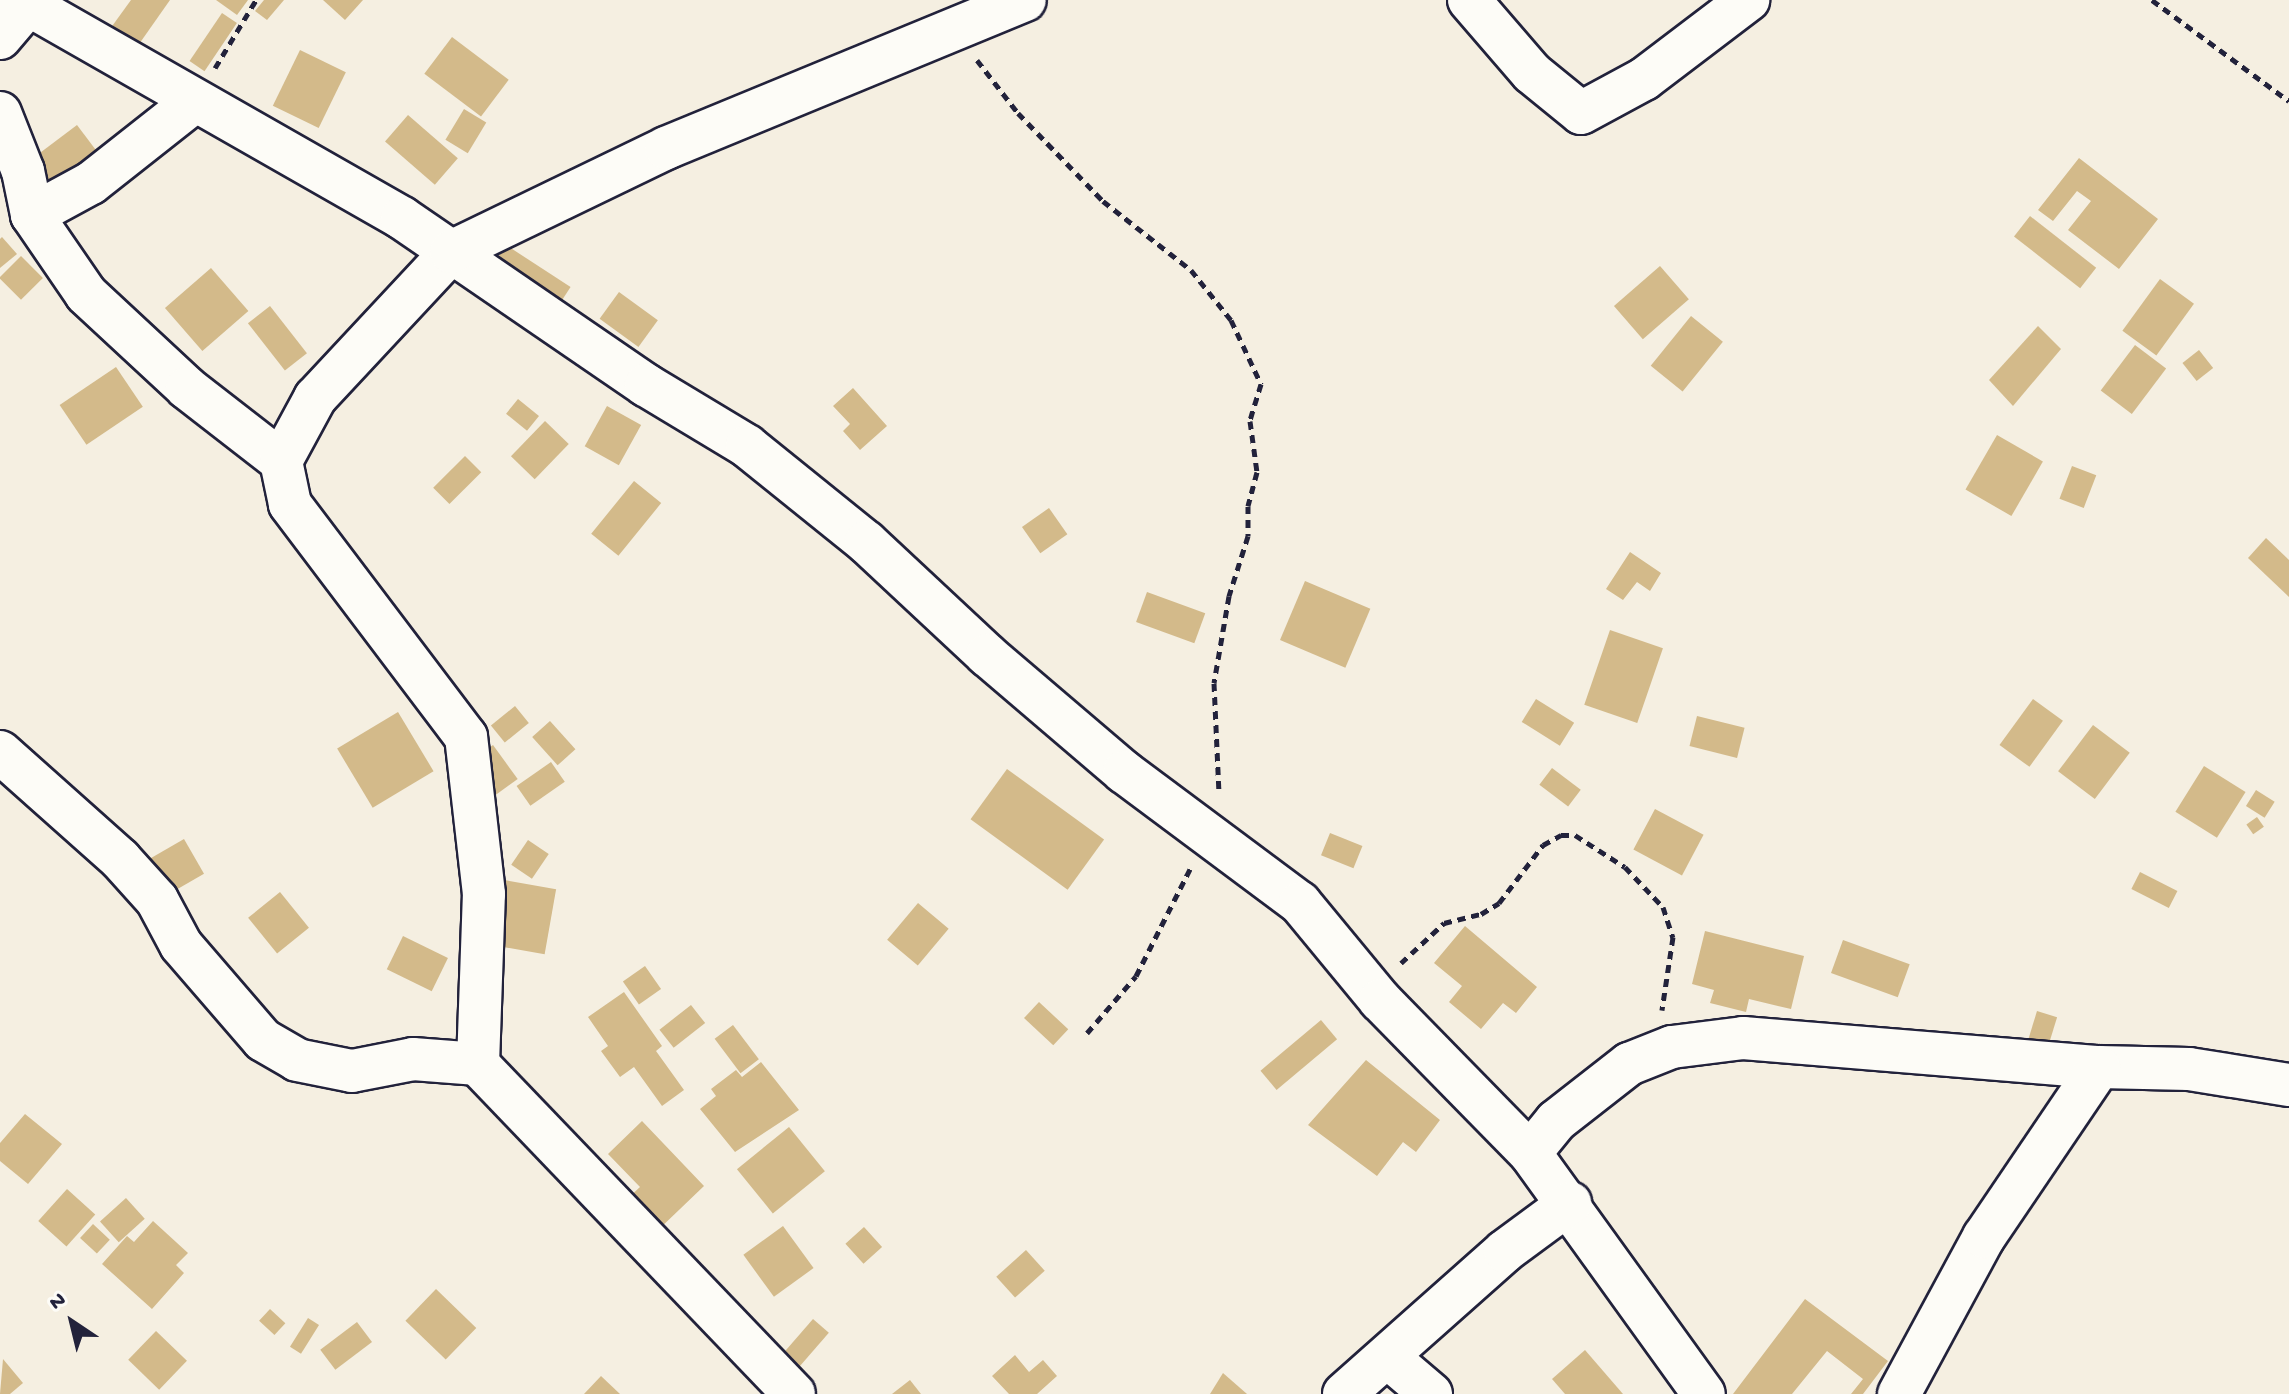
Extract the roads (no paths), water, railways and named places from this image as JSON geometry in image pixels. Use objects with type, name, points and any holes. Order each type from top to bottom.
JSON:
[{"type":"street","points":[[478,1064],[484,894],[466,737],[290,504],[281,461],[315,398],[451,252],[666,148],[1025,0]]},
{"type":"street","points":[[1469,0],[1532,73],[1581,113],[1644,79],[1748,0]]},
{"type":"street","points":[[0,38],[24,2],[195,101],[312,163],[451,252],[646,385],[747,446],[866,542],[987,655],[1124,772],[1211,840],[1300,903],[1380,1000],[1530,1153],[1570,1203],[1704,1394]]},
{"type":"street","points":[[32,215],[91,183],[195,101]]},
{"type":"street","points":[[0,113],[23,171],[32,215],[86,294],[187,388],[281,461]]},
{"type":"street","points":[[0,752],[120,859],[157,900],[181,945],[263,1040],[297,1060],[352,1071],[413,1059],[478,1064],[794,1394]]},
{"type":"street","points":[[1530,1153],[1556,1121],[1603,1081],[1645,1056],[1693,1043],[1743,1038],[2099,1067],[2189,1069],[2289,1085]]},
{"type":"street","points":[[1899,1394],[1984,1237],[2099,1067]]},
{"type":"street","points":[[1344,1394],[1390,1359],[1505,1251],[1570,1203]]},
{"type":"street","points":[[1390,1359],[1431,1394]]}]
